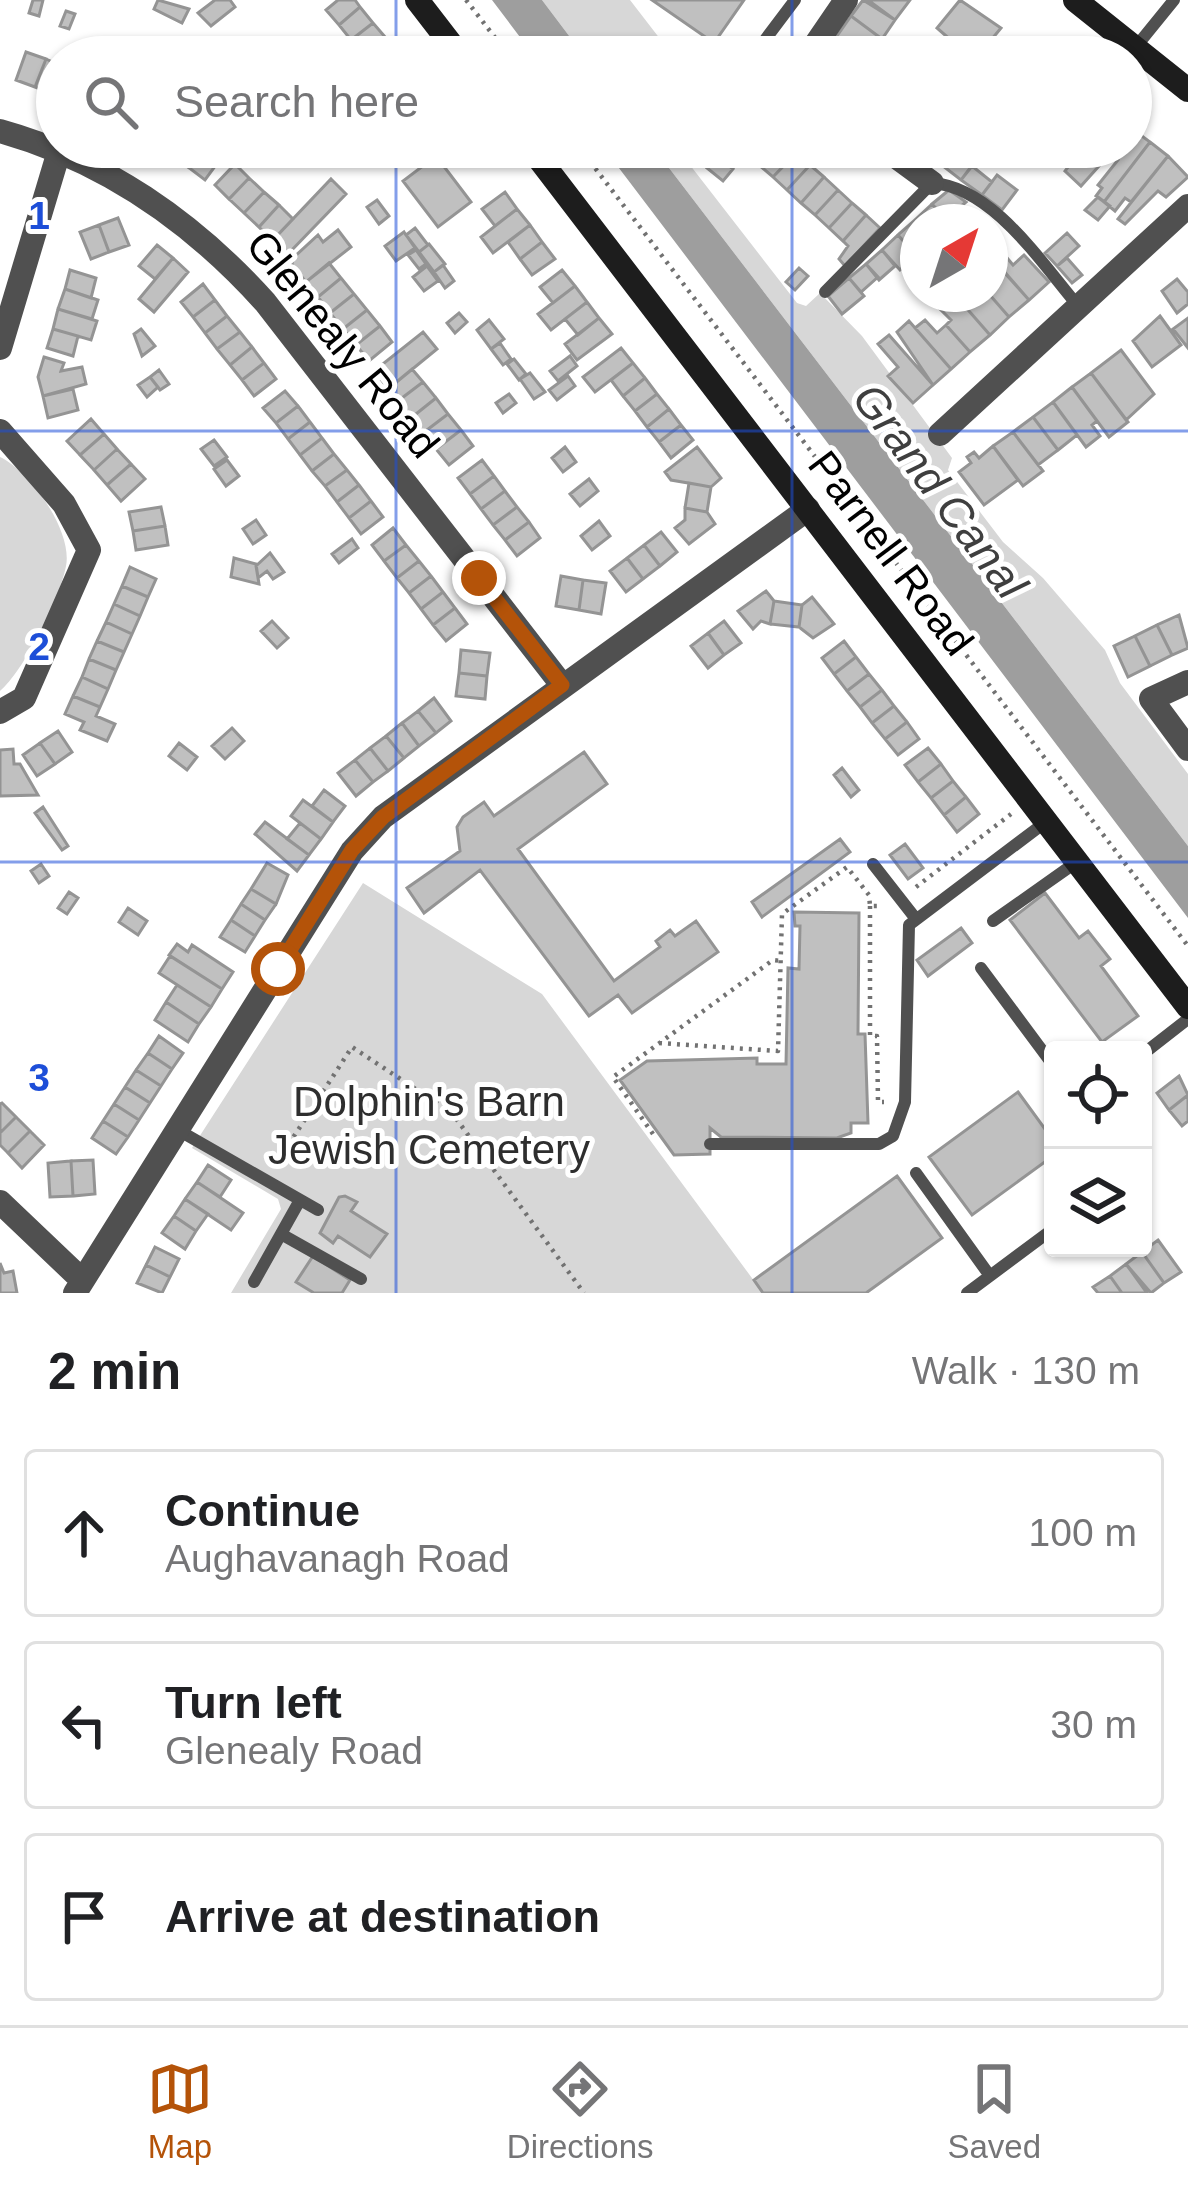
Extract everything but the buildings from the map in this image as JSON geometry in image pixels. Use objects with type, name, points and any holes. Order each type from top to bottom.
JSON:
[{"type":"main road","points":[[417,0],[445,36]]},
{"type":"main road","points":[[1075,0],[1120,36]]},
{"type":"main road","points":[[1152,61],[1188,90]]},
{"type":"main road","name":"Parnell Road","points":[[546,168],[1188,1007]]},
{"type":"street","points":[[821,36],[846,0]]},
{"type":"street","name":"Glenealy Road","points":[[0,131],[36,141]]},
{"type":"street","points":[[0,348],[54,168]]},
{"type":"street","name":"Glenealy Road","points":[[91,168],[215,247],[279,320],[562,685]]},
{"type":"street","points":[[912,168],[932,183]]},
{"type":"street","points":[[940,434],[1188,206]]},
{"type":"street","points":[[0,431],[64,504],[89,550],[24,698],[0,712]]},
{"type":"street","points":[[0,1202],[79,1286],[352,850],[383,817],[808,509]]},
{"type":"street","points":[[1188,682],[1151,699],[1188,749]]},
{"type":"lane","points":[[768,36],[796,0]]},
{"type":"lane","points":[[1145,36],[1174,0]]},
{"type":"lane","points":[[824,292],[932,183],[953,184],[1006,224],[1080,308]]},
{"type":"lane","points":[[710,1144],[879,1144],[893,1136],[905,1102],[908,925],[1047,821]]},
{"type":"lane","points":[[994,921],[1078,861]]},
{"type":"lane","points":[[873,865],[916,919]]},
{"type":"lane","points":[[981,968],[1044,1053]]},
{"type":"lane","points":[[1152,1047],[1188,1019]]},
{"type":"lane","points":[[177,1130],[318,1210]]},
{"type":"lane","points":[[916,1173],[990,1276]]},
{"type":"lane","points":[[254,1282],[300,1200]]},
{"type":"lane","points":[[281,1234],[361,1279]]},
{"type":"lane","points":[[967,1293],[1044,1236]]},
{"type":"path","points":[[466,0],[494,36]]},
{"type":"path","points":[[595,168],[1188,946]]},
{"type":"path","points":[[914,889],[1011,814]]},
{"type":"path","points":[[659,1043],[778,1051],[782,914],[847,867],[869,895],[870,1036],[877,1036],[878,1102],[905,1102]]},
{"type":"path","points":[[870,906],[890,906]]},
{"type":"path","points":[[652,1135],[613,1077],[773,960],[781,961]]},
{"type":"path","points":[[266,1180],[352,1047],[452,1113],[584,1293]]},
{"type":"green space","points":[[542,0],[630,0],[658,36],[569,36]]},
{"type":"green space","points":[[669,168],[692,168],[797,303],[806,306],[820,293],[862,336],[952,458],[948,470],[1003,542],[1043,578],[1105,650],[1120,683],[1188,774],[1188,846]]},
{"type":"green space","points":[[0,457],[24,475],[47,504],[63,536],[66,566],[30,651],[0,691]]},
{"type":"green space","name":"Dolphin's Barn Jewish Cemetery","points":[[363,883],[542,994],[763,1293],[231,1293],[281,1209],[278,1199],[192,1148]]},
{"type":"shaded area","points":[[492,0],[542,0],[569,36],[519,36]]},
{"type":"shaded area","points":[[619,168],[669,168],[1188,846],[1188,918]]},
{"type":"route","points":[[278,969],[352,850],[383,817],[562,685],[479,578]]},
{"type":"water label","name":"Grand Canal","points":[[940,491]]}]
